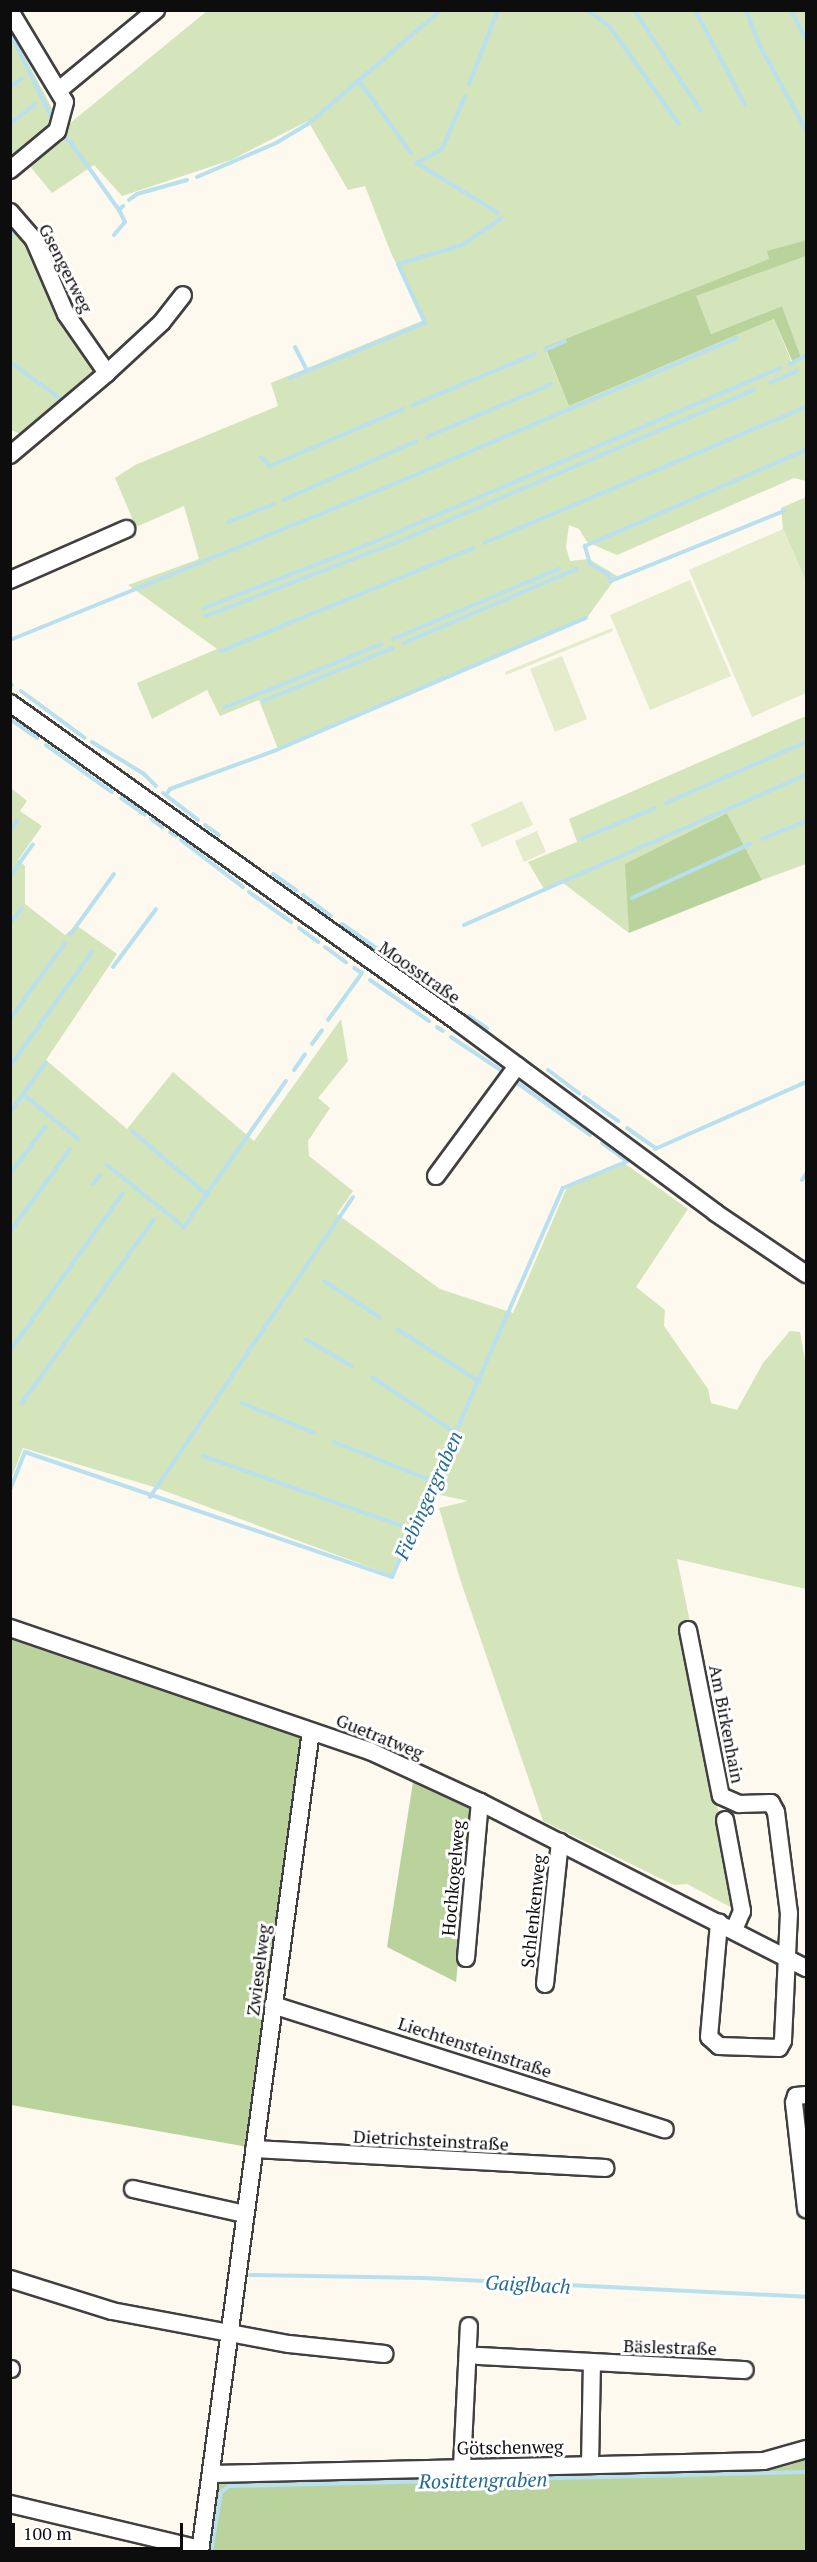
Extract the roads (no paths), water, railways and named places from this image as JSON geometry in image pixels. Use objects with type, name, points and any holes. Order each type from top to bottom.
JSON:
[{"type":"street","points":[[59,90],[156,10]]},
{"type":"street","points":[[10,11],[59,90],[65,112],[57,131],[10,170]]},
{"type":"street","name":"Gsengerweg","points":[[10,212],[34,240],[66,314],[107,373]]},
{"type":"street","points":[[10,455],[107,373],[162,322],[183,295]]},
{"type":"street","points":[[10,580],[126,529]]},
{"type":"street","name":"Moosstraße","points":[[10,703],[517,1066],[716,1214],[807,1274]]},
{"type":"street","points":[[436,1176],[517,1066]]},
{"type":"street","name":"Guetratweg","points":[[10,1628],[353,1744],[480,1802],[807,1968]]},
{"type":"street","name":"Am Birkenhain","points":[[688,1630],[721,1796],[739,1804],[771,1803],[776,1812],[787,1875],[789,1959]]},
{"type":"street","name":"Zwieselweg","points":[[200,2550],[213,2474],[245,2214],[311,1731]]},
{"type":"street","name":"Hochkogelweg","points":[[466,1958],[480,1802]]},
{"type":"street","points":[[725,1820],[742,1911],[734,1930]]},
{"type":"street","name":"Schlenkenweg","points":[[545,1984],[560,1842]]},
{"type":"street","points":[[719,1922],[709,2037],[714,2045],[779,2048],[783,2041],[789,1959]]},
{"type":"street","name":"Liechtensteinstraße","points":[[273,2005],[665,2128]]},
{"type":"street","points":[[807,2095],[796,2096],[794,2103],[807,2209]]},
{"type":"street","name":"Dietrichsteinstraße","points":[[255,2150],[605,2168]]},
{"type":"street","points":[[133,2189],[245,2214]]},
{"type":"street","points":[[10,2279],[112,2311],[230,2334],[384,2354]]},
{"type":"street","points":[[462,2467],[469,2326]]},
{"type":"street","name":"Bäslestraße","points":[[478,2356],[592,2364],[745,2370]]},
{"type":"street","points":[[590,2465],[592,2364]]},
{"type":"street","name":"Götschenweg","points":[[213,2474],[764,2461],[807,2449]]},
{"type":"street","points":[[10,2504],[200,2550]]},
{"type":"waterway","points":[[197,177],[276,143],[308,124],[441,10]]},
{"type":"waterway","points":[[469,84],[498,10]]},
{"type":"waterway","points":[[587,10],[610,27],[679,124]]},
{"type":"waterway","points":[[634,10],[701,111]]},
{"type":"waterway","points":[[695,10],[745,105]]},
{"type":"waterway","points":[[746,10],[760,46],[806,130]]},
{"type":"waterway","points":[[791,10],[806,39]]},
{"type":"waterway","points":[[10,32],[53,120]]},
{"type":"waterway","points":[[10,87],[21,79]]},
{"type":"waterway","points":[[359,81],[411,153]]},
{"type":"waterway","points":[[465,96],[442,149],[417,163],[498,213]]},
{"type":"waterway","points":[[10,124],[35,104]]},
{"type":"waterway","points":[[60,137],[69,140],[119,210],[123,206]]},
{"type":"waterway","points":[[129,200],[137,194],[187,180]]},
{"type":"waterway","points":[[114,235],[125,222],[119,210]]},
{"type":"waterway","points":[[290,378],[425,323],[398,264],[462,245],[502,218]]},
{"type":"waterway","points":[[10,237],[16,233]]},
{"type":"waterway","points":[[10,640],[387,487],[737,338]]},
{"type":"waterway","points":[[545,350],[565,341]]},
{"type":"waterway","points":[[295,347],[307,371]]},
{"type":"waterway","points":[[413,405],[535,354]]},
{"type":"waterway","points":[[790,364],[806,356]]},
{"type":"waterway","points":[[10,362],[61,399],[61,404]]},
{"type":"waterway","points":[[204,608],[379,540],[780,368]]},
{"type":"waterway","points":[[770,383],[797,371]]},
{"type":"waterway","points":[[427,437],[551,384]]},
{"type":"waterway","points":[[206,616],[393,544],[754,390]]},
{"type":"waterway","points":[[484,543],[806,407]]},
{"type":"waterway","points":[[261,457],[270,466],[403,409]]},
{"type":"waterway","points":[[283,500],[417,441]]},
{"type":"waterway","points":[[784,511],[611,581],[608,574],[590,564],[585,546],[806,450]]},
{"type":"waterway","points":[[228,522],[274,504]]},
{"type":"waterway","points":[[221,651],[473,548]]},
{"type":"waterway","points":[[393,639],[559,569]]},
{"type":"waterway","points":[[404,643],[577,569]]},
{"type":"waterway","points":[[166,795],[170,789],[274,751],[586,618]]},
{"type":"waterway","points":[[224,708],[382,644]]},
{"type":"waterway","points":[[263,701],[393,648]]},
{"type":"waterway","points":[[21,691],[85,738]]},
{"type":"waterway","points":[[10,719],[37,738]]},
{"type":"waterway","points":[[92,742],[144,774],[156,786]]},
{"type":"waterway","points":[[666,803],[806,742]]},
{"type":"waterway","points":[[46,745],[112,792]]},
{"type":"waterway","points":[[464,925],[806,775]]},
{"type":"waterway","points":[[163,793],[198,820]]},
{"type":"waterway","points":[[121,798],[145,815]]},
{"type":"waterway","points":[[581,839],[655,808]]},
{"type":"waterway","points":[[151,819],[162,827]]},
{"type":"waterway","points":[[10,831],[17,821]]},
{"type":"waterway","points":[[762,839],[806,821]]},
{"type":"waterway","points":[[205,825],[219,835]]},
{"type":"waterway","points":[[170,832],[176,836]]},
{"type":"waterway","points":[[181,840],[243,887]]},
{"type":"waterway","points":[[10,876],[33,844]]},
{"type":"waterway","points":[[632,898],[750,844]]},
{"type":"waterway","points":[[70,935],[114,874]]},
{"type":"waterway","points":[[273,874],[297,891]]},
{"type":"waterway","points":[[249,892],[291,922]]},
{"type":"waterway","points":[[303,895],[331,916]]},
{"type":"waterway","points":[[10,923],[21,909]]},
{"type":"waterway","points":[[113,967],[156,909]]},
{"type":"waterway","points":[[342,924],[393,960]]},
{"type":"waterway","points":[[299,928],[318,942]]},
{"type":"waterway","points":[[10,1019],[65,943]]},
{"type":"waterway","points":[[325,947],[346,962]]},
{"type":"waterway","points":[[10,1066],[92,952]]},
{"type":"waterway","points":[[400,966],[412,974]]},
{"type":"waterway","points":[[328,1020],[362,973],[354,968]]},
{"type":"waterway","points":[[370,980],[429,1021]]},
{"type":"waterway","points":[[420,980],[454,1005]]},
{"type":"waterway","points":[[469,1016],[487,1028]]},
{"type":"waterway","points":[[437,1027],[443,1031]]},
{"type":"waterway","points":[[312,1044],[322,1030]]},
{"type":"waterway","points":[[451,1037],[502,1071]]},
{"type":"waterway","points":[[294,1070],[305,1054]]},
{"type":"waterway","points":[[10,1113],[46,1062]]},
{"type":"waterway","points":[[548,1070],[579,1093]]},
{"type":"waterway","points":[[107,1165],[184,1227],[286,1081]]},
{"type":"waterway","points":[[516,1082],[590,1135]]},
{"type":"waterway","name":"Fiebingergraben","points":[[655,1149],[806,1082]]},
{"type":"waterway","points":[[24,1095],[78,1139]]},
{"type":"waterway","points":[[584,1097],[618,1121]]},
{"type":"waterway","points":[[10,1174],[45,1127]]},
{"type":"waterway","points":[[627,1128],[656,1148]]},
{"type":"waterway","points":[[132,1131],[206,1194]]},
{"type":"waterway","points":[[602,1143],[627,1161]]},
{"type":"waterway","points":[[10,1232],[70,1149]]},
{"type":"waterway","name":"Fiebingergraben","points":[[10,1490],[25,1452],[392,1577],[563,1188],[633,1159]]},
{"type":"waterway","points":[[802,1180],[806,1174]]},
{"type":"waterway","points":[[93,1184],[100,1175]]},
{"type":"waterway","points":[[10,1351],[123,1193]]},
{"type":"waterway","points":[[150,1497],[353,1197]]},
{"type":"waterway","points":[[22,1403],[154,1219]]},
{"type":"waterway","points":[[324,1281],[379,1317]]},
{"type":"waterway","points":[[397,1329],[480,1382]]},
{"type":"waterway","points":[[305,1339],[352,1366]]},
{"type":"waterway","points":[[372,1377],[456,1433]]},
{"type":"waterway","points":[[242,1403],[314,1433]]},
{"type":"waterway","points":[[334,1442],[435,1482]]},
{"type":"waterway","points":[[203,1456],[413,1530]]},
{"type":"waterway","name":"Gaiglbach","points":[[250,2275],[424,2278],[806,2297]]},
{"type":"waterway","name":"Rosittengraben","points":[[211,2552],[221,2492],[229,2486],[806,2472]]}]
